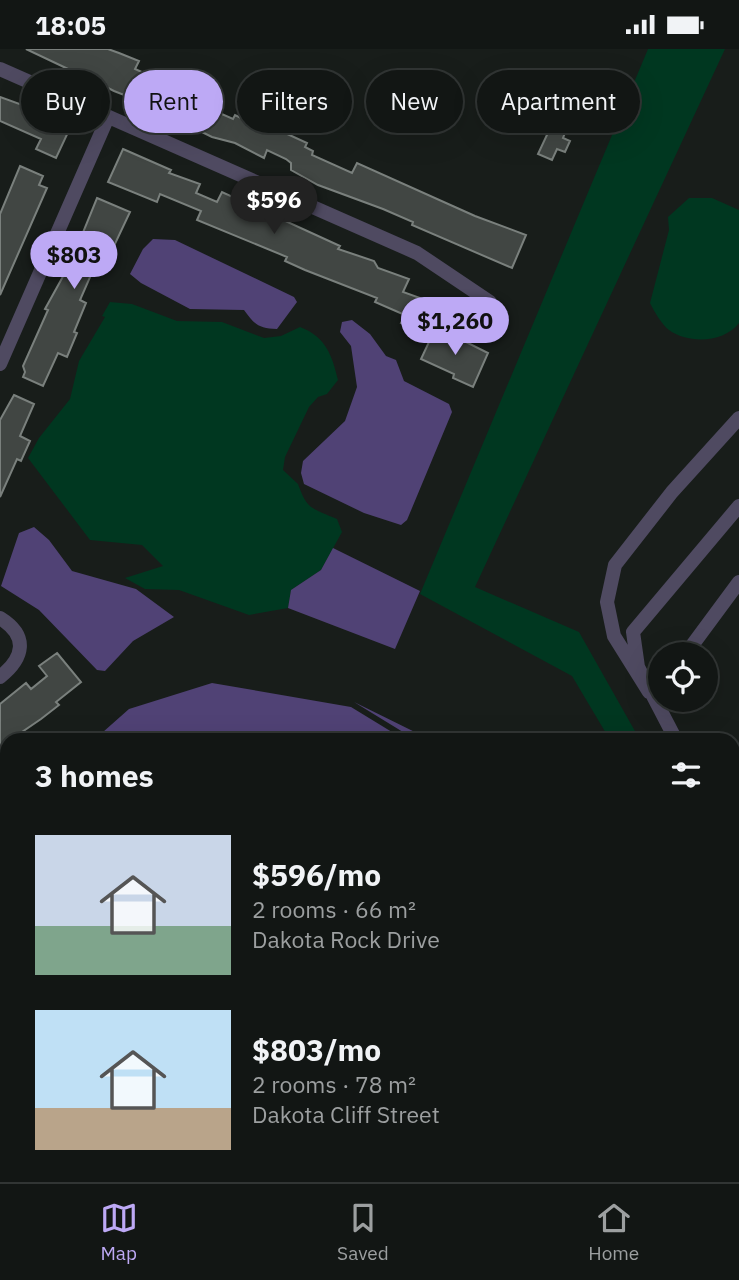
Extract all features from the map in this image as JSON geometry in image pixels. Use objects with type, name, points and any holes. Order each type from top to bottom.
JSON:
[{"type":"street","points":[[0,69],[21,78]]},
{"type":"street","points":[[110,118],[417,253],[490,302]]},
{"type":"street","points":[[0,364],[101,133]]},
{"type":"street","points":[[648,690],[614,636],[607,601],[615,565],[672,492],[739,418]]},
{"type":"street","points":[[648,690],[638,667],[633,632],[739,506]]},
{"type":"street","points":[[695,642],[739,582]]},
{"type":"street","points":[[0,618],[16,631],[20,651],[16,664],[0,677]]},
{"type":"street","points":[[660,712],[672,733]]},
{"type":"green space","points":[[648,49],[725,49],[475,587],[579,632],[636,733],[606,733],[572,676],[420,594],[613,133],[640,133],[639,70]]},
{"type":"green space","points":[[689,198],[712,198],[739,210],[739,323],[724,335],[715,338],[696,339],[677,335],[661,321],[650,303],[669,230],[668,217]]},
{"type":"green space","points":[[110,302],[132,304],[177,321],[222,322],[264,338],[281,336],[300,327],[316,336],[326,348],[338,380],[327,394],[318,397],[309,407],[285,457],[283,470],[298,484],[308,504],[337,519],[342,532],[321,570],[291,590],[288,608],[249,615],[179,590],[145,589],[125,578],[163,566],[142,545],[90,540],[28,458],[39,438],[70,399],[79,361],[105,317],[102,316]]},
{"type":"shaded area","points":[[153,239],[175,240],[294,297],[297,302],[277,329],[258,325],[244,310],[190,309],[141,283],[130,274],[143,249]]},
{"type":"shaded area","points":[[352,320],[370,334],[386,356],[396,360],[404,381],[449,404],[452,412],[407,520],[401,525],[364,513],[304,484],[301,473],[303,461],[345,421],[357,387],[351,346],[340,332],[342,322]]},
{"type":"shaded area","points":[[34,527],[49,540],[72,571],[136,589],[174,617],[133,641],[105,671],[97,670],[39,610],[1,586],[19,533]]},
{"type":"shaded area","points":[[333,548],[420,591],[395,649],[288,608],[291,590],[321,570]]},
{"type":"shaded area","points":[[212,683],[351,707],[394,733],[102,733],[129,709]]},
{"type":"shaded area","points":[[354,702],[417,733],[405,733]]},
{"type":"building","points":[[26,49],[108,49],[139,61],[135,69],[137,70],[124,70],[124,95],[110,89],[110,70],[70,70]]},
{"type":"building","points":[[0,97],[21,105],[21,130],[0,121]]},
{"type":"building","points":[[223,115],[233,119],[235,115],[237,133],[285,133],[307,143],[305,147],[313,151],[312,155],[352,173],[357,163],[475,216],[526,235],[512,268],[412,225],[413,222],[383,209],[318,185],[291,170],[291,163],[286,159],[267,150],[264,158],[235,143],[204,133],[223,133]]},
{"type":"building","points":[[27,133],[68,133],[56,158],[36,149],[41,139]]},
{"type":"building","points":[[548,133],[565,133],[563,138],[570,141],[565,152],[557,149],[552,160],[538,154]]},
{"type":"building","points":[[123,149],[171,170],[169,173],[200,184],[196,193],[217,202],[222,192],[340,246],[338,249],[374,261],[378,268],[409,279],[403,292],[434,303],[423,327],[415,324],[413,328],[401,323],[405,315],[375,302],[377,298],[305,270],[285,261],[287,257],[197,220],[201,211],[160,194],[157,202],[108,182]]},
{"type":"building","points":[[20,166],[43,176],[39,185],[47,188],[0,295],[0,214]]},
{"type":"building","points":[[97,198],[130,212],[105,265],[97,261],[80,300],[86,303],[67,357],[58,353],[43,386],[23,377],[23,366],[48,310],[45,309],[71,262]]},
{"type":"building","points":[[436,327],[488,353],[473,387],[453,378],[454,374],[421,359]]},
{"type":"building","points":[[14,395],[34,404],[20,436],[30,441],[21,461],[17,459],[0,497],[0,420]]},
{"type":"building","points":[[57,653],[81,682],[56,702],[59,705],[20,733],[0,733],[0,704],[26,683],[31,689],[47,676],[39,666]]}]
